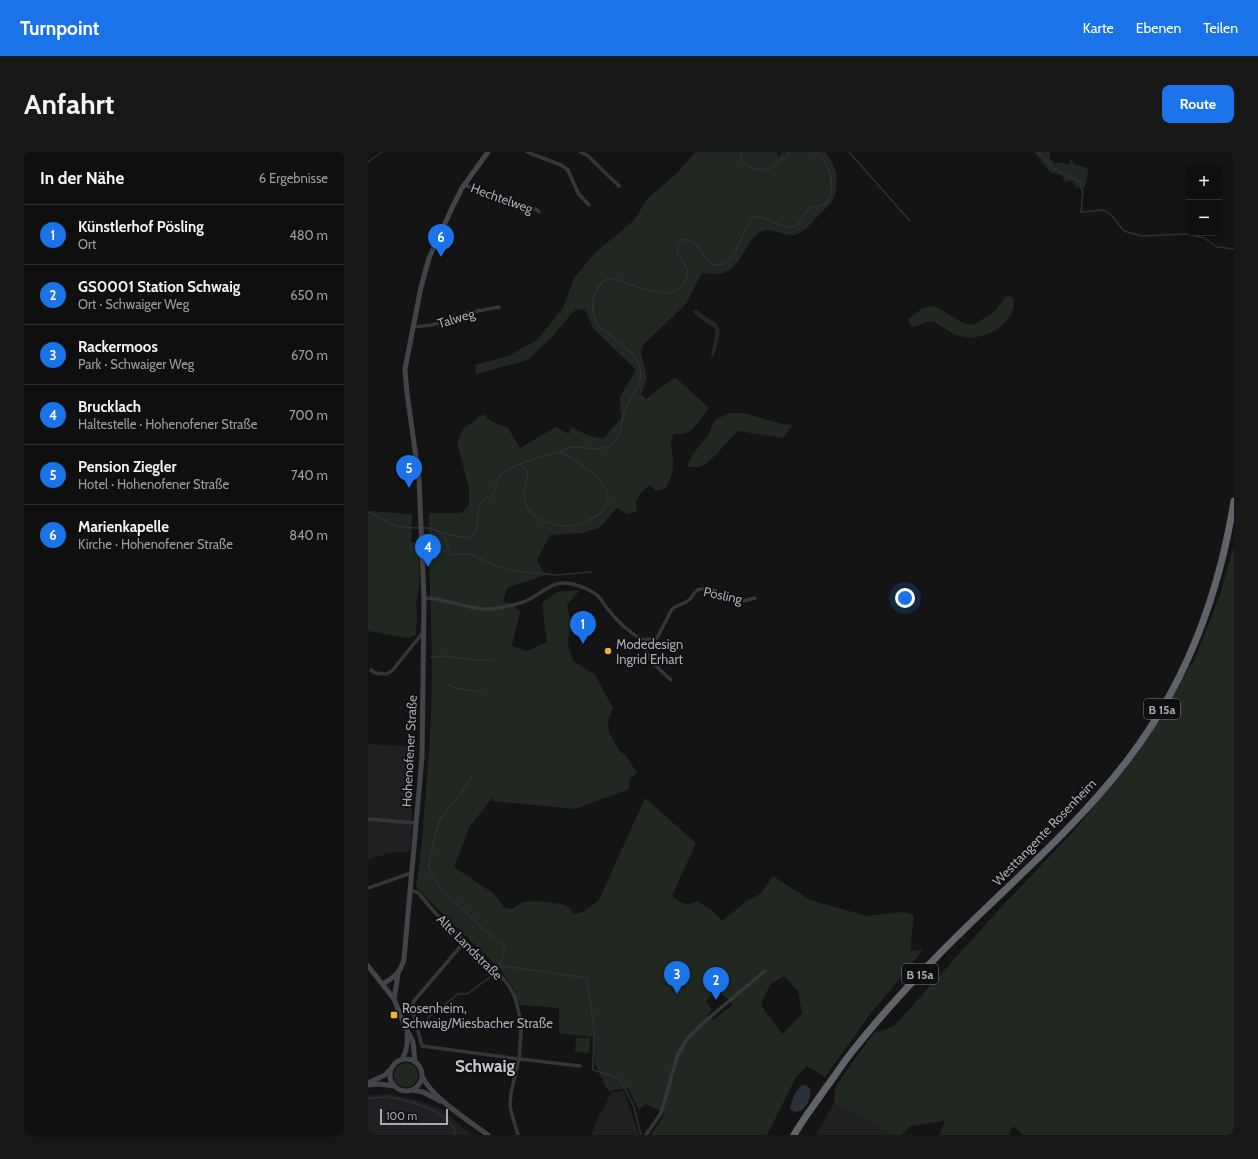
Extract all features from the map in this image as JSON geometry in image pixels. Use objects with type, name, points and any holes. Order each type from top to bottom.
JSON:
[{"type":"highway","name":"Westtangente Rosenheim","points":[[794,1135],[854,1050],[901,994],[939,954],[1085,810],[1119,771],[1142,740],[1166,701],[1197,638],[1218,572],[1234,501]]},
{"type":"main road","name":"Hohenofener Straße","points":[[394,999],[398,974],[404,959],[422,757],[424,598],[422,514],[405,369],[421,287],[429,258],[464,185],[488,152]]},
{"type":"main road","points":[[368,966],[394,999],[413,1042],[415,1062]]},
{"type":"main road","points":[[383,984],[398,974]]},
{"type":"main road","points":[[402,1059],[408,1043],[407,1031]]},
{"type":"main road","points":[[450,1106],[418,1090],[399,1090],[390,1082],[389,1076],[392,1065],[397,1061],[407,1058],[415,1062],[419,1066],[428,1087],[488,1135]]},
{"type":"main road","points":[[368,1084],[386,1074],[390,1070]]},
{"type":"main road","points":[[411,1090],[420,1082],[422,1076]]},
{"type":"main road","points":[[368,1084],[394,1086]]},
{"type":"street","points":[[527,152],[561,165],[568,170],[578,193],[589,204]]},
{"type":"street","points":[[580,152],[587,155],[619,186]]},
{"type":"street","points":[[587,155],[591,152]]},
{"type":"street","name":"Hechtelweg","points":[[464,185],[536,209],[539,212]]},
{"type":"street","name":"Talweg","points":[[413,327],[432,325],[467,313],[499,307]]},
{"type":"street","points":[[424,598],[457,603],[476,608],[494,609],[522,603],[552,585],[566,583],[575,584],[598,596],[617,619],[634,635],[643,640],[643,648],[650,660],[671,680]]},
{"type":"street","name":"Pösling","points":[[643,640],[657,638],[672,609],[675,606],[689,600],[695,590],[706,589],[743,601],[755,598]]},
{"type":"street","points":[[371,670],[375,673],[386,674],[392,671],[424,631]]},
{"type":"street","points":[[368,819],[416,823]]},
{"type":"street","points":[[368,888],[412,873]]},
{"type":"street","name":"Alte Landstraße","points":[[410,891],[417,892],[437,915],[502,977],[515,997],[521,1025],[519,1059],[511,1093],[510,1105],[518,1135]]},
{"type":"street","points":[[465,941],[414,1001],[412,1008],[422,1046],[580,1066]]},
{"type":"street","points":[[646,1135],[661,1113],[678,1054],[688,1038],[704,1022],[764,971]]},
{"type":"shaded area","points":[[695,152],[777,152],[778,159],[782,152],[825,152],[835,169],[837,184],[831,203],[802,232],[795,235],[787,235],[770,230],[762,231],[752,240],[740,258],[730,269],[721,274],[702,273],[686,304],[643,345],[641,353],[647,378],[641,395],[646,399],[675,377],[709,408],[691,431],[683,434],[674,433],[671,443],[673,458],[672,471],[665,489],[656,491],[650,485],[641,493],[636,502],[637,512],[627,514],[617,508],[599,528],[582,533],[550,535],[537,560],[545,575],[507,588],[503,602],[513,604],[520,612],[512,646],[527,651],[547,642],[542,603],[557,592],[580,590],[567,605],[570,620],[568,644],[573,661],[595,675],[613,708],[608,720],[609,732],[619,750],[627,757],[637,773],[630,778],[629,789],[576,809],[492,801],[495,795],[470,826],[454,867],[494,894],[505,908],[512,909],[523,902],[535,901],[561,904],[568,907],[574,914],[585,911],[599,900],[645,798],[696,843],[672,896],[678,901],[686,904],[697,901],[713,911],[722,921],[747,901],[760,894],[773,876],[810,900],[867,916],[903,912],[914,915],[910,951],[923,950],[871,1013],[825,1077],[807,1066],[796,1077],[767,1135],[650,1135],[660,1122],[664,1113],[646,1104],[639,1110],[628,1088],[608,1091],[595,1064],[593,1037],[559,1033],[559,1008],[520,1005],[512,986],[501,970],[416,888],[421,851],[430,739],[432,691],[429,513],[461,513],[469,505],[469,488],[457,443],[463,429],[483,414],[492,422],[508,428],[520,448],[556,427],[569,434],[571,427],[589,436],[603,439],[621,418],[620,397],[636,370],[593,328],[585,310],[577,309],[553,336],[528,360],[476,374],[475,365],[508,356],[537,340],[563,308],[574,278],[595,253],[633,221],[649,197],[677,173]],"holes":[[[784,976],[798,991],[802,1013],[783,1034],[766,1013],[761,1003],[770,985]],[[717,990],[733,1004],[714,1020],[707,1016],[712,1009],[706,1001]]]},
{"type":"shaded area","points":[[1034,152],[1050,152],[1050,158],[1054,163],[1064,163],[1069,165],[1070,160],[1072,160],[1075,165],[1088,169],[1085,187],[1076,188],[1073,181],[1065,182],[1062,175],[1051,173]]},
{"type":"shaded area","points":[[1011,296],[1014,299],[1013,308],[1005,323],[990,333],[973,338],[955,334],[936,323],[931,322],[926,322],[914,327],[911,326],[908,319],[923,308],[935,306],[963,323],[974,325],[996,310],[1005,297]]},
{"type":"shaded area","points":[[694,310],[697,310],[718,325],[720,333],[714,356],[712,358],[711,355],[715,338],[715,328],[698,317],[693,312]]},
{"type":"shaded area","points":[[731,413],[744,413],[782,424],[793,425],[783,438],[739,431],[707,463],[699,467],[687,466],[693,454],[709,434],[716,419]]},
{"type":"shaded area","points":[[368,511],[412,514],[411,542],[419,544],[419,586],[416,603],[416,635],[409,638],[368,631]]},
{"type":"shaded area","points":[[1234,545],[1234,1135],[1024,1135],[1013,1126],[1009,1135],[939,1135],[945,1121],[911,1126],[902,1135],[892,1135],[834,1103],[835,1087],[875,1031],[879,1032],[894,1026],[1004,904],[1074,831],[1146,740],[1188,668],[1194,661],[1220,595]]},
{"type":"shaded area","points":[[368,744],[417,747],[412,785],[412,826],[410,851],[391,853],[368,859]]},
{"type":"shaded area","points":[[576,1038],[590,1038],[589,1053],[575,1052]]},
{"type":"shaded area","points":[[406,1063],[415,1066],[418,1075],[415,1084],[406,1087],[397,1084],[394,1075],[397,1066]]},
{"type":"shaded area","points":[[802,1085],[808,1086],[810,1096],[804,1107],[800,1111],[795,1112],[790,1108],[796,1093]]},
{"type":"shaded area","points":[[624,1091],[639,1135],[591,1135],[600,1112],[603,1110],[611,1093]]},
{"type":"shaded area","points":[[390,1094],[416,1100],[440,1109],[472,1135],[368,1135],[368,1095]]},
{"type":"shaded area","points":[[834,1103],[892,1135],[816,1135]]},
{"type":"waterway","points":[[368,162],[382,152]]},
{"type":"waterway","points":[[740,152],[741,157],[746,164],[753,168],[762,170],[773,167],[780,160],[786,158],[790,152]]},
{"type":"waterway","points":[[423,528],[428,528],[450,535],[469,538],[472,537],[478,524],[479,507],[482,501],[494,494],[498,480],[504,472],[525,462],[569,448],[599,449],[613,443],[620,432],[623,414],[626,407],[638,386],[640,370],[639,364],[632,354],[597,323],[593,306],[595,293],[598,287],[604,281],[612,278],[650,291],[661,293],[678,290],[684,283],[688,271],[677,251],[679,241],[686,239],[692,241],[712,264],[718,265],[725,263],[730,259],[752,219],[761,217],[784,226],[796,226],[811,207],[826,204],[831,194],[831,176],[829,171],[825,163],[814,152]]},
{"type":"waterway","points":[[849,152],[910,221]]},
{"type":"waterway","points":[[1038,152],[1055,169],[1079,181],[1083,192],[1081,212],[1104,210],[1112,216],[1124,231],[1141,236],[1186,234],[1204,238],[1217,247],[1234,249]]},
{"type":"waterway","points":[[520,466],[528,472],[524,498],[529,510],[533,514],[551,524],[566,526],[585,522],[603,510],[607,504],[607,491],[589,470],[573,459],[559,452]]},
{"type":"waterway","points":[[368,512],[397,526],[419,528]]},
{"type":"waterway","points":[[443,533],[451,555],[470,554],[508,570],[556,575],[591,572]]},
{"type":"waterway","points":[[431,657],[441,656],[476,660],[493,660]]},
{"type":"waterway","points":[[448,685],[456,688],[482,692]]},
{"type":"waterway","points":[[473,775],[462,792],[441,818],[428,867],[439,886],[482,928],[505,947],[499,964],[502,966],[587,978],[594,1029],[593,1070],[613,1076],[622,1082],[634,1107],[641,1135]]},
{"type":"waterway","points":[[418,1026],[458,994],[467,994],[493,975]]},
{"type":"waterway","points":[[368,1099],[384,1097],[395,1098],[428,1108],[447,1120],[453,1127],[456,1135]]},
{"type":"place","name":"Marienkapelle","points":[[441,257]]},
{"type":"place","name":"Pension Ziegler","points":[[409,488]]},
{"type":"place","name":"Brucklach","points":[[428,567]]},
{"type":"place","name":"Künstlerhof Pösling","points":[[583,644]]},
{"type":"place","name":"Modedesign Ingrid Erhart","points":[[608,651]]},
{"type":"place","name":"Rackermoos","points":[[677,994]]},
{"type":"place","name":"GS0001 Station Schwaig","points":[[716,1000]]},
{"type":"place","name":"Rosenheim, Schwaig/Miesbacher Straße","points":[[394,1015]]},
{"type":"district","name":"Schwaig","points":[[485,1066]]}]
